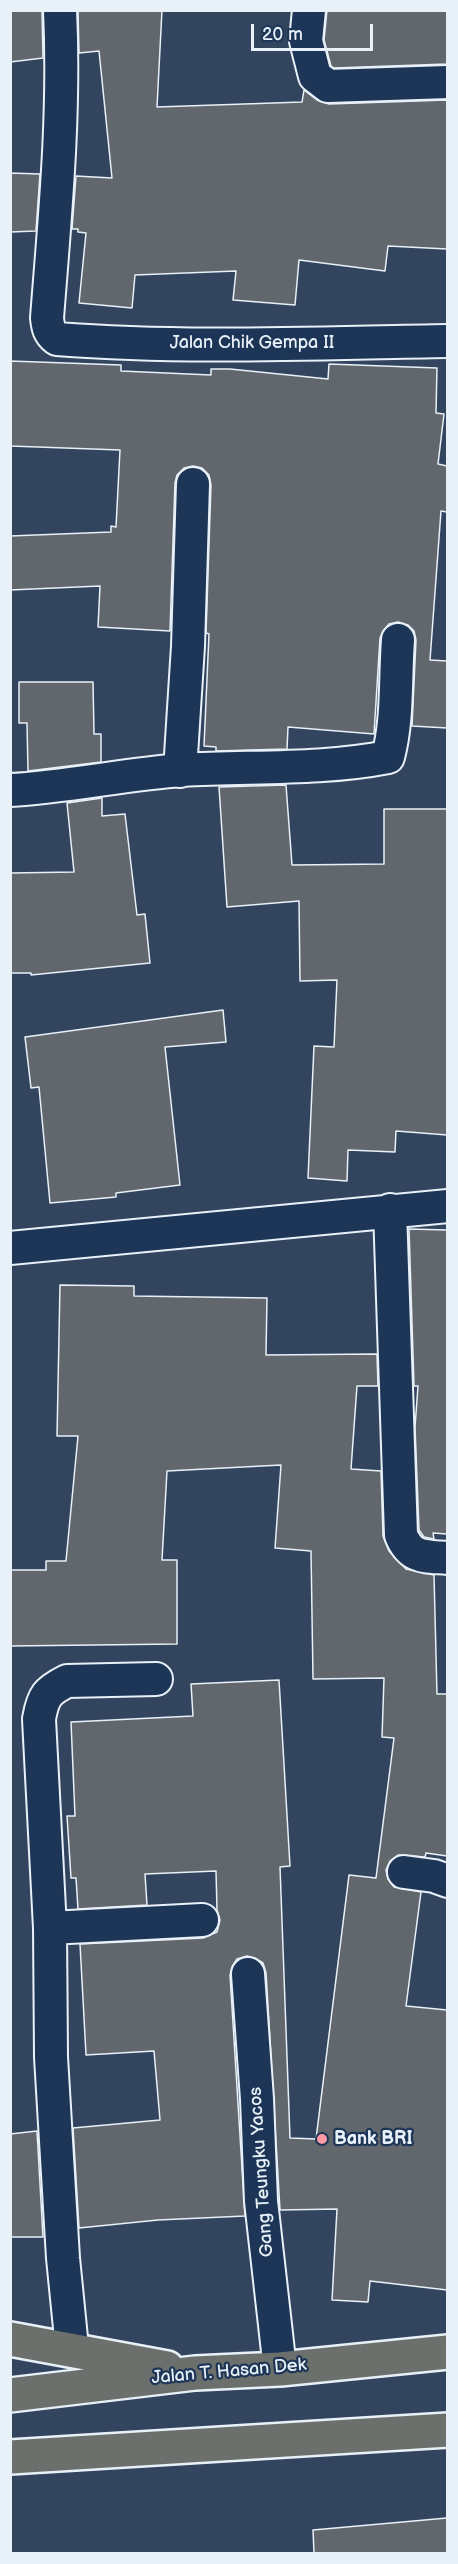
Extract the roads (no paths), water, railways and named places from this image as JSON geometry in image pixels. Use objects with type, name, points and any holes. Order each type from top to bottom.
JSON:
[{"type":"main road","points":[[10,2339],[72,2348],[195,2373]]},
{"type":"main road","name":"Jalan T. Hasan Dek","points":[[10,2395],[195,2373],[280,2368],[447,2352]]},
{"type":"main road","points":[[10,2457],[447,2430]]},
{"type":"street","name":"Jalan Chik Gempa II","points":[[60,10],[61,96],[58,184],[47,318],[48,328],[57,339],[192,344],[447,341]]},
{"type":"street","points":[[309,10],[306,41],[309,53],[315,76],[328,86],[447,82]]},
{"type":"street","points":[[180,771],[188,646],[193,484]]},
{"type":"street","points":[[10,790],[180,771],[358,762],[388,757],[394,732],[394,689],[398,640]]},
{"type":"street","points":[[10,1248],[447,1206]]},
{"type":"street","points":[[390,1210],[401,1535],[406,1548],[417,1555],[447,1558]]},
{"type":"street","points":[[72,2348],[63,2258],[51,2057],[50,1928],[39,1719],[42,1699],[54,1687],[67,1681],[156,1679]]},
{"type":"street","points":[[404,1872],[434,1876],[447,1881]]},
{"type":"street","points":[[50,1928],[202,1920]]},
{"type":"street","name":"Gang Teungku Yacos","points":[[248,1974],[257,2099],[261,2201],[280,2368]]},
{"type":"place","name":"Bank BRI","points":[[322,2139]]}]
